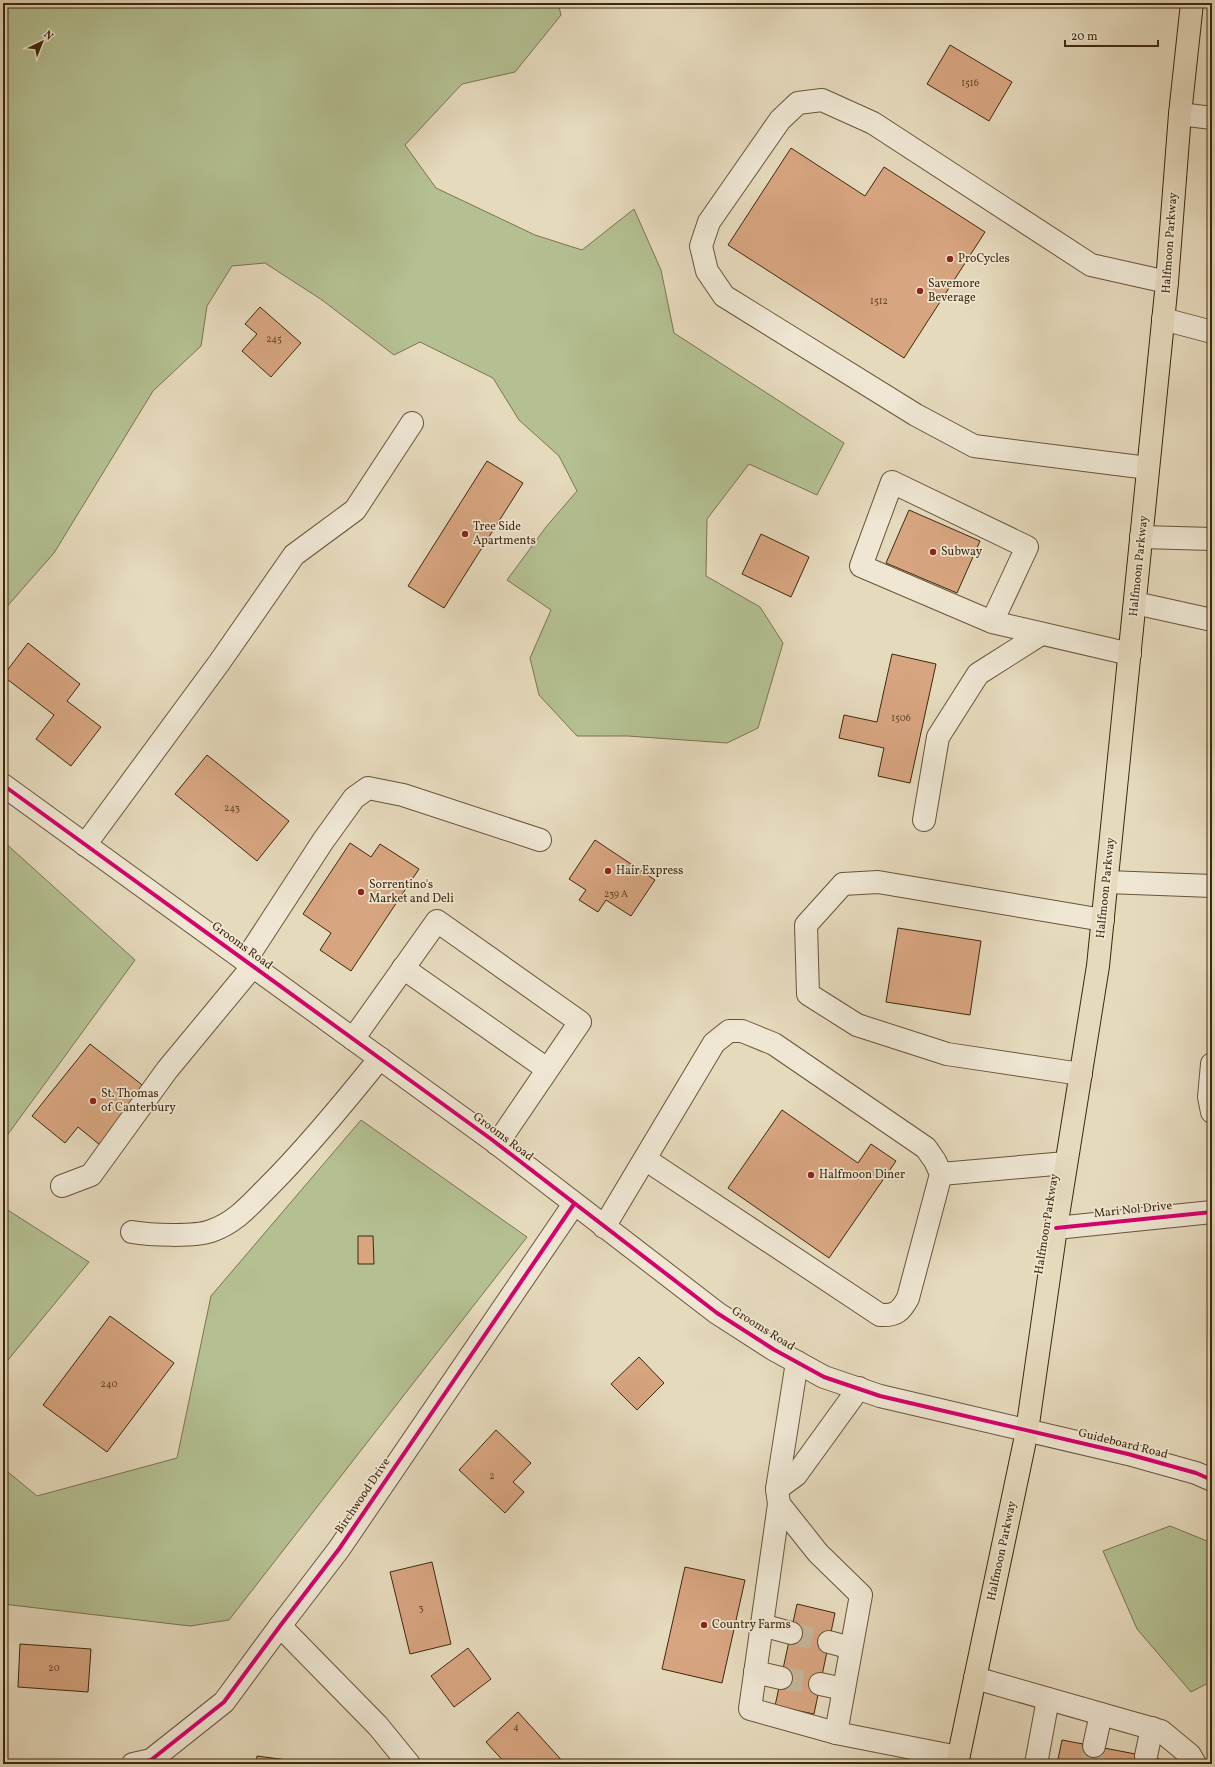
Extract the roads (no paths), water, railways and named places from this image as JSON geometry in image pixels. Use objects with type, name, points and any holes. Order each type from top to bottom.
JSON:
[{"type":"main road","name":"Halfmoon Parkway","points":[[957,1761],[1027,1431],[1056,1228],[1098,966],[1167,282],[1180,114],[1192,3]]},
{"type":"street","points":[[1148,468],[974,446],[916,415],[724,296],[707,271],[701,246],[709,222],[780,120],[798,102],[822,100],[873,123],[1091,265],[1167,282]]},
{"type":"street","points":[[1180,114],[1212,118]]},
{"type":"street","points":[[1163,319],[1212,332]]},
{"type":"street","points":[[86,845],[219,663],[294,555],[355,510],[412,423]]},
{"type":"street","points":[[992,622],[1027,547],[892,482],[860,566],[992,622],[1130,654]]},
{"type":"street","points":[[1141,537],[1212,539]]},
{"type":"street","points":[[1135,603],[1212,620]]},
{"type":"street","points":[[924,820],[938,737],[978,674],[1041,634]]},
{"type":"street","name":"Grooms Road","points":[[3,785],[497,1144],[717,1313],[773,1349],[824,1377],[880,1396],[1027,1431]]},
{"type":"street","points":[[62,1186],[91,1175],[168,1070],[249,964],[323,841],[354,798],[368,788],[403,795],[540,840]]},
{"type":"street","points":[[1081,1074],[947,1054],[857,1025],[808,994],[806,925],[842,884],[878,882],[1103,920]]},
{"type":"street","points":[[1107,882],[1212,886]]},
{"type":"street","points":[[353,1039],[437,921],[580,1022],[497,1144]]},
{"type":"street","points":[[403,968],[547,1069]]},
{"type":"street","points":[[604,1227],[645,1158],[714,1043],[729,1031],[742,1031],[774,1044],[926,1148],[935,1161],[941,1174],[908,1298],[902,1309],[890,1316],[880,1315],[645,1158]]},
{"type":"street","points":[[132,1232],[145,1234],[185,1234],[210,1232],[236,1219],[281,1174],[328,1123],[380,1058]]},
{"type":"street","points":[[1212,1064],[1209,1097],[1212,1112]]},
{"type":"street","points":[[941,1174],[1066,1163]]},
{"type":"street","name":"Birchwood Drive","points":[[133,1764],[152,1760],[224,1702],[339,1549],[574,1204]]},
{"type":"street","name":"Mari Nol Drive","points":[[1056,1228],[1212,1212]]},
{"type":"street","points":[[797,1362],[750,1709],[836,1733],[957,1761]]},
{"type":"street","points":[[778,1497],[796,1475],[859,1388]]},
{"type":"street","name":"Guideboard Road","points":[[1027,1431],[1135,1456],[1196,1473],[1212,1480]]},
{"type":"street","points":[[778,1497],[818,1553],[861,1595],[836,1733]]},
{"type":"street","points":[[762,1625],[791,1633]]},
{"type":"street","points":[[280,1626],[378,1726],[409,1764]]},
{"type":"street","points":[[829,1642],[852,1648]]},
{"type":"street","points":[[755,1672],[782,1678]]},
{"type":"street","points":[[975,1678],[1161,1731],[1190,1755],[1195,1764]]},
{"type":"street","points":[[820,1684],[844,1689]]},
{"type":"street","points":[[1036,1764],[1048,1699]]},
{"type":"street","points":[[1094,1746],[1101,1714]]},
{"type":"street","points":[[1146,1756],[1152,1728]]},
{"type":"tunnel","points":[[791,1633],[829,1642]]},
{"type":"tunnel","points":[[781,1678],[820,1684]]},
{"type":"tunnel","points":[[1091,1764],[1094,1746]]},
{"type":"place","name":"ProCycles","points":[[950,259]]},
{"type":"place","name":"Savemore Beverage","points":[[920,291]]},
{"type":"place","name":"Tree Side Apartments","points":[[465,534]]},
{"type":"place","name":"Subway","points":[[933,552]]},
{"type":"place","name":"Hair Express","points":[[608,871]]},
{"type":"place","name":"Sorrentino's Market and Deli","points":[[361,892]]},
{"type":"place","name":"St. Thomas of Canterbury","points":[[93,1101]]},
{"type":"place","name":"Halfmoon Diner","points":[[811,1175]]},
{"type":"place","name":"Country Farms","points":[[704,1625]]}]
